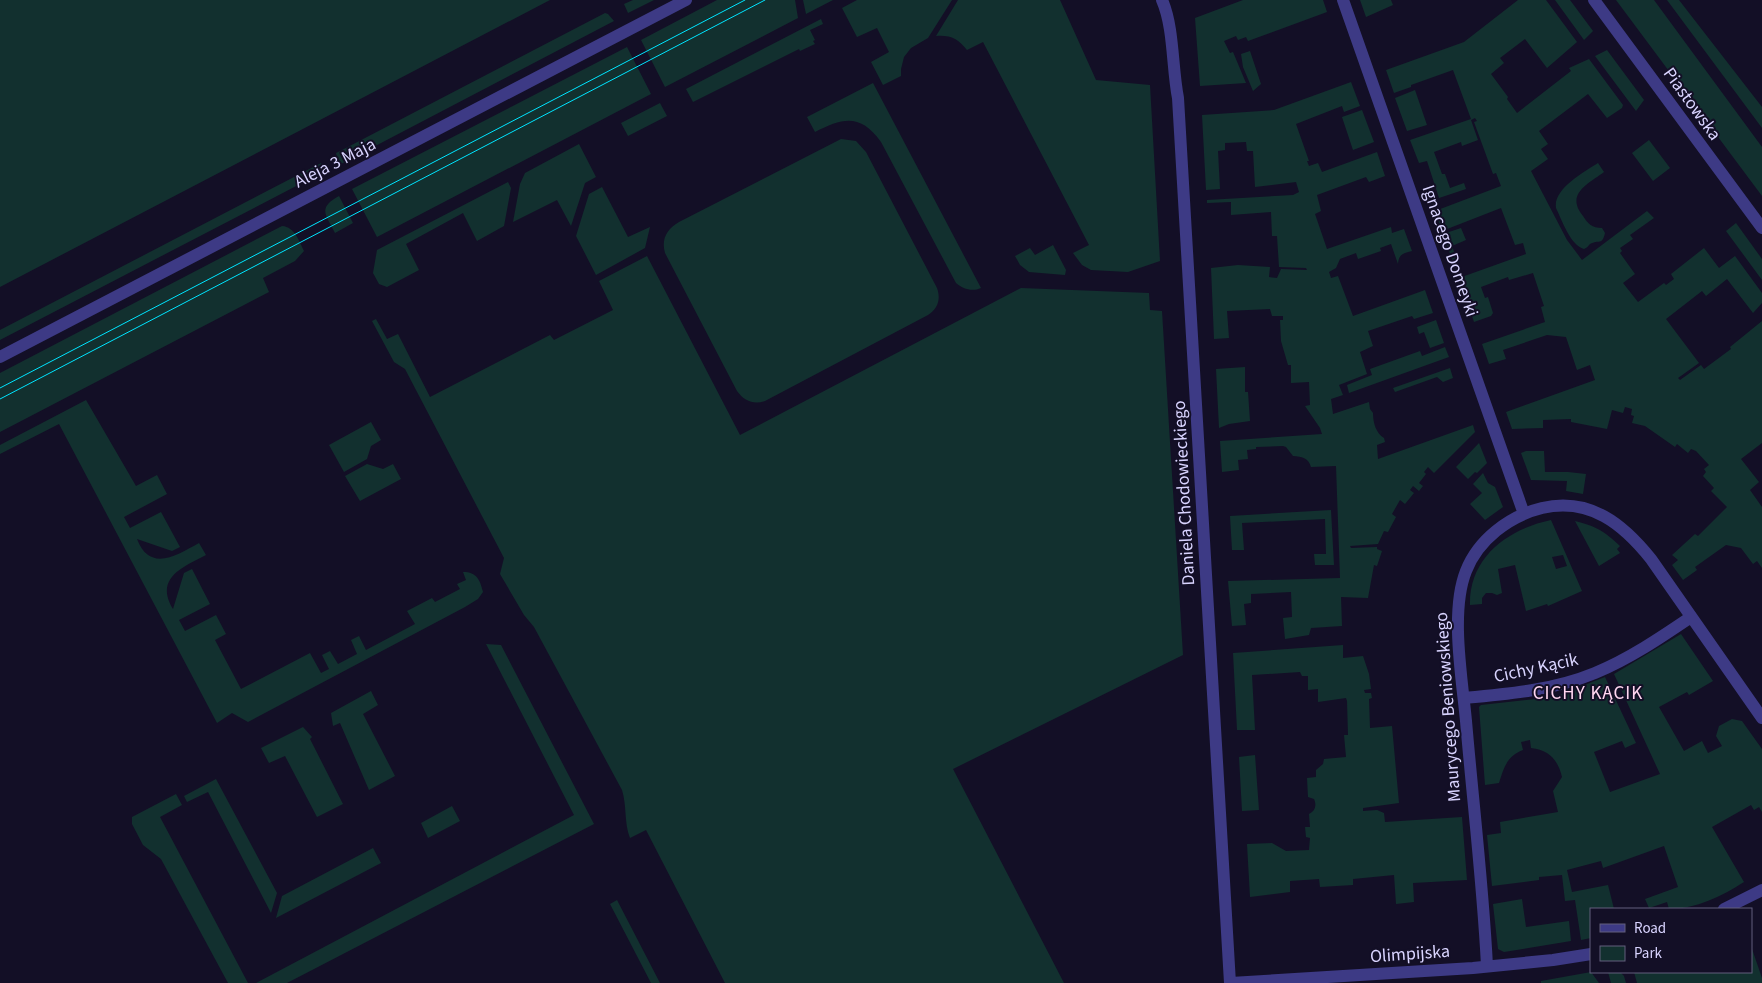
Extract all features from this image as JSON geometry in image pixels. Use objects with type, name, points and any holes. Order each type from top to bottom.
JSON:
[{"type":"street","name":"Aleja 3 Maja","points":[[0,356],[686,0]]},
{"type":"street","name":"Ignacego Domeyki","points":[[1344,0],[1524,514]]},
{"type":"street","name":"Piastowska","points":[[1594,0],[1762,228]]},
{"type":"street","name":"Daniela Chodowieckiego","points":[[1165,1],[1178,98],[1230,983]]},
{"type":"street","name":"Maurycego Beniowskiego","points":[[1487,966],[1458,607],[1466,571],[1476,551],[1485,541],[1507,523],[1524,514],[1549,506],[1565,505],[1583,508],[1611,520],[1628,533],[1643,549],[1762,718]]},
{"type":"street","name":"Cichy Kącik","points":[[1464,698],[1531,690],[1562,684],[1594,674],[1630,656],[1691,617]]},
{"type":"street","points":[[1726,908],[1762,890]]},
{"type":"street","name":"Olimpijska","points":[[1230,983],[1487,966],[1553,960],[1590,954]]},
{"type":"green space","points":[[0,0],[550,0],[0,287]]},
{"type":"green space","points":[[633,0],[654,0],[628,13],[624,4]]},
{"type":"green space","points":[[717,0],[795,0],[798,18],[665,87],[641,40]]},
{"type":"green space","points":[[803,0],[833,0],[806,14]]},
{"type":"green space","points":[[857,0],[952,0],[928,38],[911,48],[904,57],[901,76],[883,85],[871,62],[889,52],[877,28],[857,37],[842,8]]},
{"type":"green space","points":[[958,0],[1060,0],[1096,80],[1150,85],[1160,261],[1128,272],[1091,270],[1082,265],[1073,253],[1089,245],[983,42],[967,50],[954,38],[936,36]]},
{"type":"green space","points":[[1243,0],[1323,0],[1327,12],[1248,41],[1246,37],[1238,40],[1236,36],[1224,41],[1230,53],[1233,52],[1246,83],[1200,86],[1195,18]]},
{"type":"green space","points":[[1360,0],[1391,0],[1393,5],[1366,17]]},
{"type":"green space","points":[[1518,0],[1546,0],[1577,42],[1547,68],[1525,39],[1500,58],[1504,63],[1491,74],[1517,113],[1571,71],[1569,68],[1589,59],[1623,105],[1622,108],[1607,118],[1588,94],[1539,131],[1548,144],[1541,149],[1548,159],[1531,171],[1567,240],[1582,260],[1647,211],[1654,218],[1630,235],[1633,239],[1620,248],[1622,251],[1620,253],[1635,274],[1623,283],[1638,302],[1664,283],[1666,285],[1674,279],[1671,274],[1704,248],[1719,268],[1735,256],[1762,293],[1762,303],[1753,313],[1727,279],[1706,296],[1702,291],[1666,319],[1699,363],[1678,378],[1680,380],[1701,365],[1704,369],[1731,349],[1730,347],[1762,321],[1762,443],[1741,459],[1759,482],[1750,490],[1762,507],[1762,568],[1757,561],[1753,564],[1741,548],[1726,545],[1695,567],[1697,570],[1683,580],[1672,565],[1678,560],[1672,555],[1695,534],[1698,536],[1727,507],[1711,491],[1714,488],[1703,476],[1706,472],[1704,469],[1709,465],[1696,451],[1691,449],[1688,453],[1677,444],[1675,447],[1645,426],[1632,423],[1634,416],[1631,415],[1632,409],[1625,407],[1623,413],[1612,410],[1607,429],[1571,422],[1571,419],[1543,420],[1543,428],[1512,429],[1506,412],[1595,380],[1590,365],[1577,370],[1566,337],[1547,335],[1503,350],[1506,359],[1489,364],[1482,344],[1545,322],[1541,307],[1544,306],[1533,273],[1509,280],[1508,277],[1481,287],[1485,298],[1488,297],[1493,313],[1491,316],[1474,322],[1459,278],[1526,254],[1523,243],[1515,245],[1501,208],[1442,231],[1435,211],[1501,186],[1496,173],[1493,174],[1474,122],[1477,121],[1475,118],[1471,120],[1478,140],[1462,146],[1461,142],[1434,152],[1442,174],[1445,174],[1450,188],[1464,183],[1466,189],[1439,198],[1427,161],[1419,163],[1410,140],[1471,119],[1453,70],[1394,93],[1386,70],[1464,42]]},
{"type":"green space","points":[[1555,0],[1570,0],[1593,31],[1584,40]]},
{"type":"green space","points":[[1616,0],[1654,0],[1762,147],[1762,196]]},
{"type":"green space","points":[[1667,0],[1679,0],[1762,107],[1762,128]]},
{"type":"green space","points":[[605,13],[614,21],[339,165],[336,153]]},
{"type":"green space","points":[[821,19],[823,24],[810,30],[815,44],[800,51],[799,49],[693,102],[686,89]]},
{"type":"green space","points":[[627,47],[651,94],[377,237],[352,189]]},
{"type":"green space","points":[[1607,50],[1644,100],[1636,111],[1595,56]]},
{"type":"green space","points":[[1250,51],[1261,84],[1253,91],[1243,67],[1241,54]]},
{"type":"green space","points":[[1351,82],[1360,106],[1344,112],[1342,106],[1296,124],[1309,166],[1318,163],[1322,172],[1377,152],[1385,176],[1369,182],[1366,177],[1317,195],[1321,211],[1315,214],[1327,249],[1391,227],[1392,233],[1404,229],[1412,251],[1402,254],[1398,264],[1391,244],[1380,248],[1381,251],[1358,259],[1356,253],[1340,259],[1336,268],[1329,272],[1331,278],[1338,276],[1353,316],[1425,290],[1433,313],[1414,319],[1412,316],[1368,331],[1373,346],[1360,352],[1367,374],[1339,385],[1343,395],[1331,399],[1333,414],[1369,402],[1376,427],[1385,442],[1377,445],[1378,459],[1473,425],[1475,432],[1434,473],[1428,467],[1424,472],[1426,474],[1419,483],[1423,486],[1419,491],[1413,486],[1410,490],[1414,493],[1405,504],[1400,500],[1392,514],[1396,517],[1388,532],[1384,531],[1378,544],[1350,546],[1351,548],[1377,547],[1377,549],[1382,551],[1377,566],[1374,565],[1368,598],[1341,597],[1342,626],[1311,628],[1309,635],[1285,639],[1283,618],[1292,617],[1291,592],[1251,594],[1251,603],[1244,604],[1246,625],[1232,626],[1228,581],[1340,578],[1336,466],[1311,467],[1306,459],[1293,456],[1283,446],[1256,447],[1256,449],[1247,450],[1248,459],[1238,460],[1239,470],[1222,472],[1220,441],[1322,434],[1305,406],[1310,405],[1309,382],[1291,383],[1291,365],[1288,365],[1281,341],[1280,320],[1283,320],[1283,316],[1272,316],[1270,309],[1227,311],[1229,338],[1214,339],[1211,268],[1238,265],[1270,267],[1269,277],[1277,278],[1281,269],[1307,270],[1306,268],[1279,267],[1277,236],[1272,236],[1271,212],[1231,215],[1231,202],[1207,203],[1207,200],[1293,195],[1299,192],[1296,182],[1255,187],[1253,151],[1247,151],[1246,142],[1225,143],[1225,150],[1218,151],[1220,189],[1206,190],[1202,115],[1274,110]]},
{"type":"green space","points":[[873,83],[981,288],[968,289],[956,283],[881,142],[866,126],[858,122],[843,121],[815,132],[807,117]]},
{"type":"green space","points":[[1415,90],[1427,125],[1407,131],[1395,98]]},
{"type":"green space","points":[[660,103],[667,116],[628,136],[621,123]]},
{"type":"green space","points":[[1362,110],[1374,142],[1353,150],[1342,117]]},
{"type":"green space","points":[[841,139],[856,141],[866,152],[937,288],[938,303],[928,315],[765,401],[757,403],[750,401],[737,391],[665,253],[664,243],[666,235],[679,222]]},
{"type":"green space","points":[[1649,140],[1670,168],[1653,181],[1632,153]]},
{"type":"green space","points":[[579,144],[596,177],[585,183],[571,226],[557,200],[513,222],[520,184],[525,173]]},
{"type":"green space","points":[[321,163],[325,171],[0,340],[0,330]]},
{"type":"green space","points":[[1598,163],[1604,172],[1581,190],[1576,202],[1587,221],[1593,226],[1602,228],[1605,233],[1601,241],[1590,244],[1584,249],[1575,243],[1567,232],[1556,208],[1556,201],[1564,188]]},
{"type":"green space","points":[[508,182],[511,188],[504,226],[477,241],[463,213],[406,244],[419,270],[387,287],[379,284],[373,273],[377,250]]},
{"type":"green space","points":[[602,187],[628,237],[650,227],[645,248],[596,275],[576,236],[589,194]]},
{"type":"green space","points":[[339,196],[353,223],[335,233],[325,212],[328,204]]},
{"type":"green space","points":[[1736,223],[1762,259],[1762,280],[1726,231]]},
{"type":"green space","points":[[282,226],[293,232],[304,251],[295,261],[263,278],[269,292],[0,432],[0,373]]},
{"type":"green space","points":[[1461,228],[1466,240],[1452,246],[1458,263],[1454,265],[1443,234]]},
{"type":"green space","points":[[1053,245],[1066,270],[1065,275],[1029,272],[1020,265],[1015,256],[1030,248],[1035,255]]},
{"type":"green space","points":[[647,256],[740,435],[1021,288],[1149,293],[1150,310],[1162,311],[1183,655],[953,769],[1064,983],[725,983],[646,830],[630,838],[622,790],[534,627],[524,615],[500,574],[504,558],[405,369],[394,362],[372,321],[376,319],[387,339],[398,334],[430,397],[550,335],[554,340],[613,310],[599,281]]},
{"type":"green space","points":[[1436,320],[1444,343],[1430,348],[1424,332],[1419,334],[1417,327]]},
{"type":"green space","points":[[1445,347],[1449,357],[1349,393],[1347,385],[1372,375],[1370,369],[1420,351],[1422,356]]},
{"type":"green space","points":[[1245,367],[1245,392],[1248,392],[1250,421],[1229,424],[1219,428],[1216,369]]},
{"type":"green space","points":[[1450,368],[1453,378],[1443,382],[1437,377],[1395,392],[1393,388]]},
{"type":"green space","points":[[86,400],[136,486],[157,475],[167,494],[124,517],[130,528],[161,512],[180,547],[172,551],[137,539],[142,549],[149,556],[165,558],[199,543],[206,555],[180,569],[174,575],[169,581],[167,589],[168,598],[173,609],[184,573],[192,569],[210,604],[179,620],[185,631],[216,615],[226,634],[215,640],[241,689],[310,653],[321,673],[329,669],[322,655],[330,651],[338,664],[357,654],[351,640],[359,636],[366,650],[415,624],[407,611],[432,598],[435,602],[460,589],[457,584],[466,580],[463,572],[475,575],[481,584],[483,592],[478,599],[465,607],[248,722],[232,713],[217,723],[59,424],[0,454],[0,445]]},
{"type":"green space","points":[[371,422],[381,440],[371,446],[367,459],[344,472],[329,445]]},
{"type":"green space","points":[[1479,443],[1487,463],[1468,479],[1456,467]]},
{"type":"green space","points":[[1526,451],[1544,451],[1545,472],[1586,474],[1583,494],[1566,491],[1567,481],[1531,480],[1521,453]]},
{"type":"green space","points":[[367,464],[383,469],[393,464],[401,479],[360,501],[345,476]]},
{"type":"green space","points":[[1483,473],[1488,483],[1495,487],[1503,507],[1485,520],[1470,504],[1482,493],[1473,484]]},
{"type":"green space","points":[[1331,510],[1334,565],[1315,565],[1314,554],[1326,554],[1325,519],[1242,523],[1244,550],[1232,550],[1230,516]]},
{"type":"green space","points":[[1551,520],[1582,591],[1548,606],[1547,604],[1526,611],[1515,565],[1498,569],[1502,593],[1497,595],[1486,593],[1482,598],[1482,604],[1470,605],[1471,588],[1476,573],[1484,559],[1506,538],[1535,524]],"holes":[[[1563,555],[1567,566],[1556,569],[1552,557]]]},
{"type":"green space","points":[[1575,521],[1594,527],[1604,533],[1620,546],[1617,549],[1620,553],[1599,566]]},
{"type":"green space","points":[[1681,634],[1713,681],[1689,695],[1687,692],[1659,707],[1684,751],[1702,741],[1708,753],[1722,746],[1716,736],[1719,726],[1732,719],[1742,721],[1762,749],[1762,812],[1759,807],[1754,810],[1751,805],[1712,827],[1744,882],[1718,897],[1689,907],[1669,908],[1667,902],[1649,908],[1645,899],[1678,887],[1664,846],[1603,868],[1601,861],[1567,870],[1572,892],[1608,885],[1614,908],[1590,908],[1590,938],[1581,940],[1575,900],[1565,901],[1562,875],[1539,877],[1539,880],[1492,886],[1487,835],[1501,833],[1500,822],[1558,812],[1553,791],[1562,777],[1552,757],[1543,751],[1531,748],[1530,740],[1521,742],[1523,750],[1513,755],[1510,759],[1499,783],[1485,785],[1479,707],[1481,705],[1554,697],[1605,677],[1636,743],[1625,748],[1622,741],[1594,752],[1610,792],[1660,774],[1614,674]]},
{"type":"green space","points":[[486,644],[501,645],[594,824],[287,983],[256,983],[574,815]]},
{"type":"green space","points":[[1343,645],[1343,658],[1363,656],[1369,674],[1371,689],[1364,690],[1365,693],[1371,693],[1372,698],[1369,699],[1370,728],[1392,726],[1399,803],[1363,808],[1363,811],[1377,810],[1384,813],[1385,822],[1462,817],[1467,880],[1413,883],[1414,902],[1396,904],[1394,875],[1353,879],[1353,885],[1320,887],[1319,879],[1290,881],[1290,892],[1250,897],[1247,844],[1272,843],[1286,851],[1309,850],[1310,838],[1306,837],[1305,827],[1310,827],[1309,814],[1314,810],[1315,804],[1314,799],[1308,797],[1307,778],[1316,777],[1316,770],[1323,764],[1324,759],[1346,757],[1344,735],[1348,735],[1347,701],[1346,698],[1318,702],[1318,689],[1308,690],[1308,676],[1302,676],[1300,672],[1252,675],[1255,730],[1237,730],[1233,653]]},
{"type":"green space","points":[[371,691],[378,705],[363,714],[395,776],[369,790],[340,723],[333,726],[331,713]]},
{"type":"green space","points":[[303,727],[312,737],[310,739],[343,804],[317,817],[285,756],[269,763],[261,748]]},
{"type":"green space","points":[[1255,755],[1259,810],[1242,811],[1239,757]]},
{"type":"green space","points":[[216,779],[277,893],[271,913],[208,792],[187,802],[184,796]]},
{"type":"green space","points":[[176,794],[182,805],[160,817],[248,983],[228,983],[161,859],[143,845],[132,824],[132,817]]},
{"type":"green space","points":[[452,806],[460,821],[428,838],[421,823]]},
{"type":"green space","points":[[373,848],[381,863],[276,918],[282,896]]},
{"type":"green space","points":[[1522,899],[1526,927],[1569,921],[1571,941],[1504,952],[1498,949],[1493,904]]},
{"type":"green space","points":[[617,900],[660,983],[651,983],[610,904]]},
{"type":"green space","points":[[1752,949],[1762,978],[1762,983],[1637,983],[1634,973],[1752,973]]},
{"type":"green space","points":[[1590,972],[1599,983],[1541,983],[1541,981]]},
{"type":"green space","points":[[1608,973],[1621,973],[1626,983],[1611,983]]},
{"type":"tram line","points":[[0,388],[745,0]]},
{"type":"tram line","points":[[0,399],[765,0]]},
{"type":"district","name":"CICHY KĄCIK","points":[[1588,693]]}]
